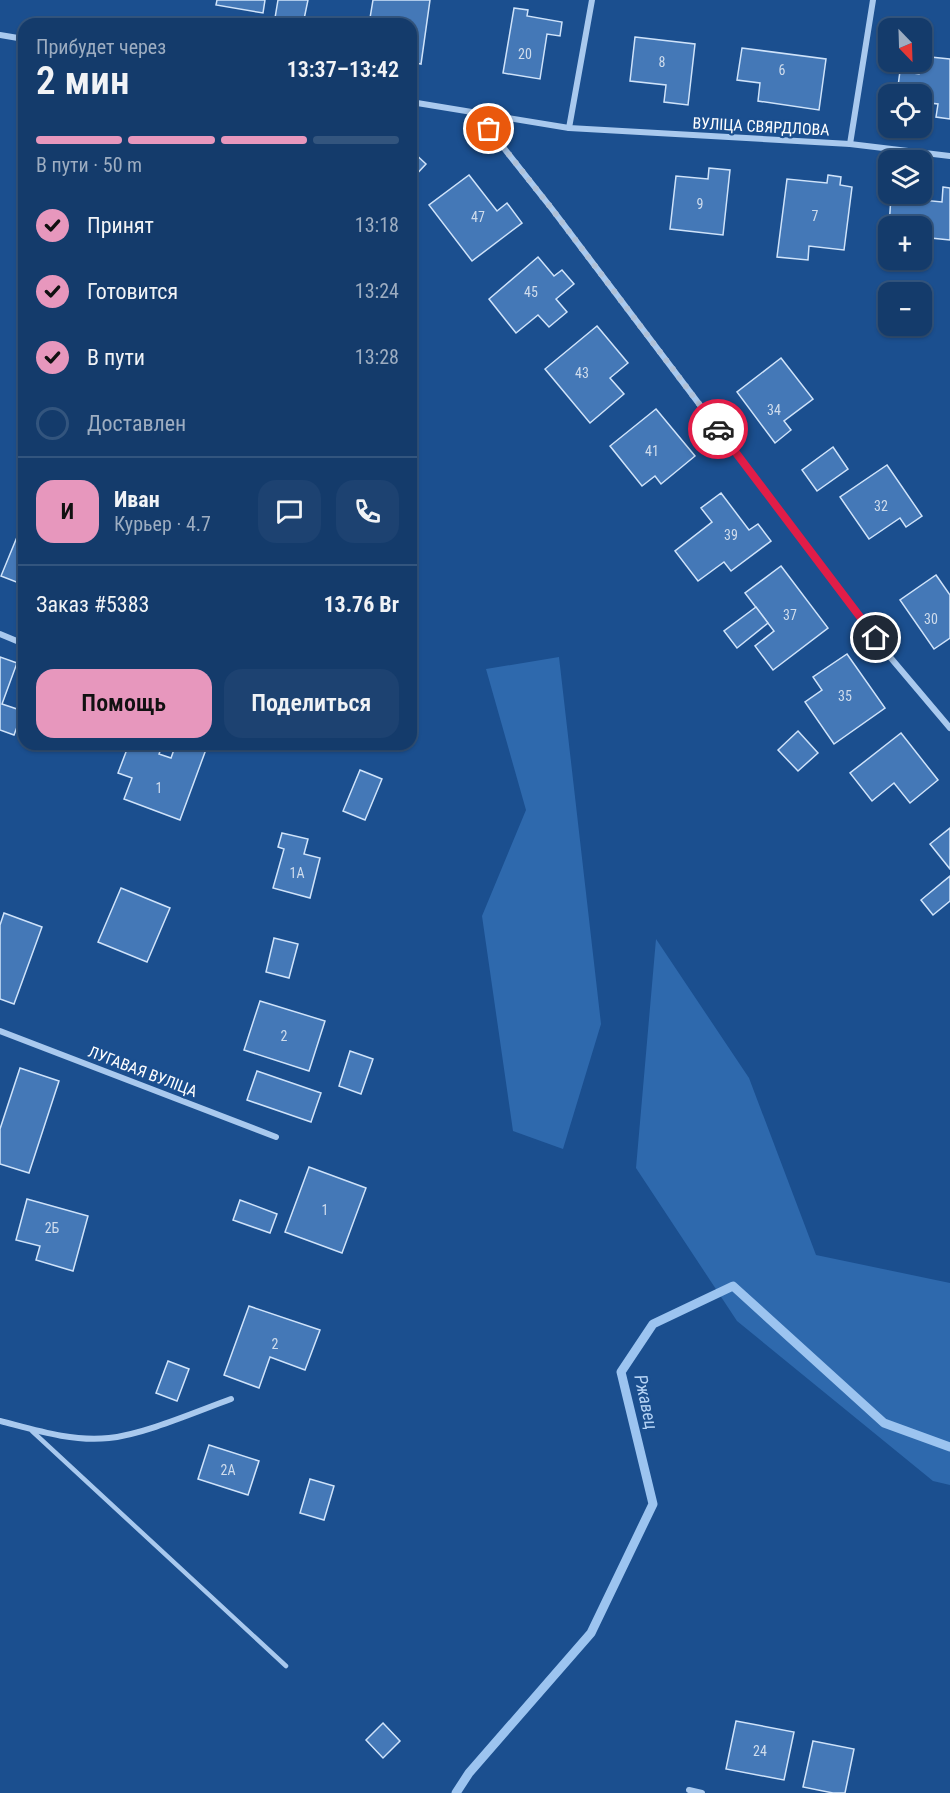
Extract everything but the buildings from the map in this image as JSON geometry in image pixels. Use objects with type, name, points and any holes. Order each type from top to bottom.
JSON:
[{"type":"street","points":[[569,128],[592,0]]},
{"type":"street","points":[[850,144],[873,0]]},
{"type":"street","points":[[0,35],[18,38]]},
{"type":"street","name":"ВУЛІЦА СВЯРДЛОВА","points":[[417,103],[569,128],[850,144],[950,156]]},
{"type":"street","points":[[476,113],[552,209],[890,657],[950,728]]},
{"type":"street","points":[[0,634],[18,642]]},
{"type":"street","name":"ЛУГАВАЯ ВУЛІЦА","points":[[0,1031],[276,1137]]},
{"type":"street","points":[[0,1421],[62,1436],[107,1438],[130,1434],[231,1400]]},
{"type":"street","points":[[689,1790],[702,1793]]},
{"type":"lane","points":[[30,1429],[286,1666]]},
{"type":"shaded area","points":[[559,657],[601,1024],[563,1149],[513,1131],[482,916],[526,810],[486,669]]},
{"type":"shaded area","points":[[656,939],[749,1078],[816,1255],[950,1283],[950,1485],[933,1481],[737,1321],[636,1168]]},
{"type":"waterway","name":"Ржавец","points":[[456,1793],[469,1773],[591,1633],[653,1504],[621,1372],[653,1324],[733,1286],[884,1423],[950,1447]]},
{"type":"way so far","points":[[489,129],[718,429]]},
{"type":"route","points":[[718,429],[876,638]]}]
